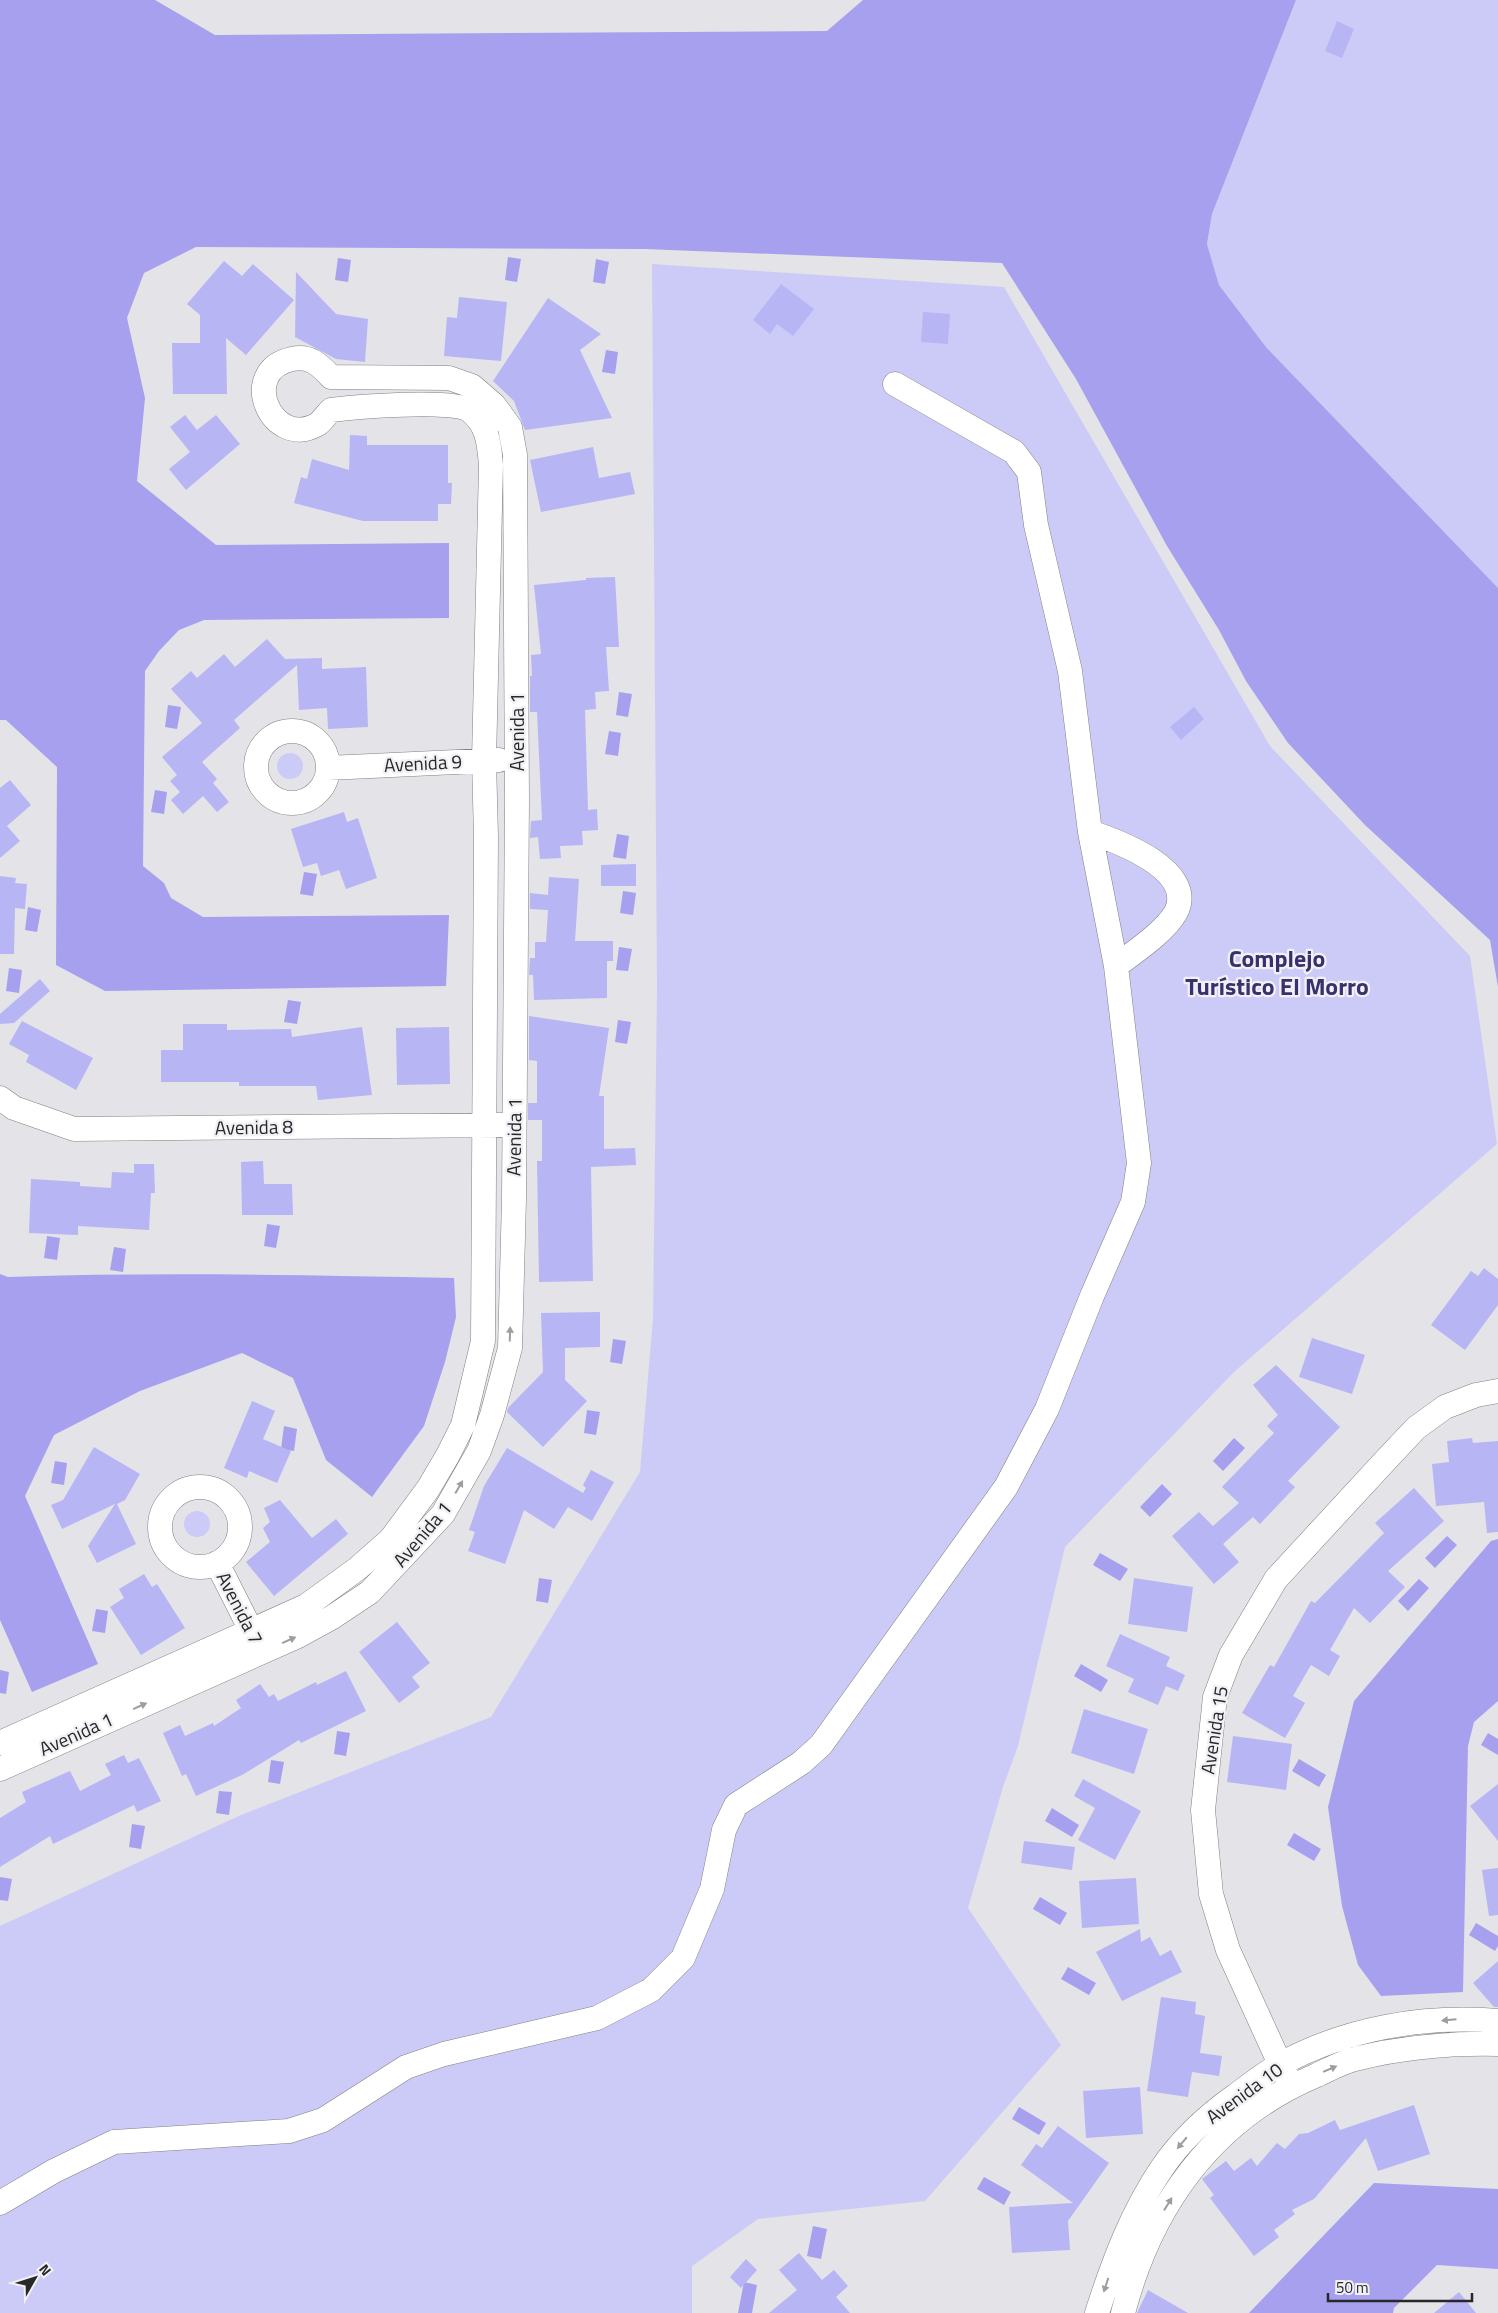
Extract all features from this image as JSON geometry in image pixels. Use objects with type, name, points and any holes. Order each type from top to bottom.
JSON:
[{"type":"street","points":[[300,357],[319,363],[331,377],[334,394],[331,410],[318,424],[300,429],[281,424],[268,411],[263,392],[268,374],[282,361],[300,357]]},
{"type":"street","name":"Avenida 1","points":[[0,1743],[257,1642],[331,1618],[376,1586],[443,1514],[479,1451],[492,1415],[510,1348],[517,762],[515,455],[510,427],[494,405],[472,386],[449,378],[331,377]]},
{"type":"street","points":[[0,2203],[54,2171],[114,2142],[289,2131],[323,2120],[406,2067],[444,2054],[597,2018],[651,1990],[683,1958],[712,1889],[724,1830],[736,1805],[802,1763],[820,1745],[1006,1487],[1047,1409],[1092,1296],[1133,1202],[1139,1162],[1116,966],[1090,832],[1070,671],[1036,525],[1029,472],[1014,452],[896,384]]},
{"type":"street","name":"Avenida 1","points":[[0,1768],[257,1642],[357,1569],[391,1539],[428,1489],[464,1425],[484,1341],[486,837],[484,760],[491,465],[489,435],[481,422],[467,409],[445,406],[375,405],[331,410]]},
{"type":"street","points":[[488,594],[516,596]]},
{"type":"street","name":"Avenida 9","points":[[328,768],[484,760],[517,762]]},
{"type":"street","points":[[1090,832],[1123,843],[1148,856],[1164,870],[1176,887],[1180,899],[1176,912],[1160,930],[1116,966]]},
{"type":"street","points":[[485,910],[516,911]]},
{"type":"street","name":"Avenida 8","points":[[0,1098],[14,1108],[74,1129],[486,1124],[514,1126]]},
{"type":"street","name":"Avenida 15","points":[[1292,2085],[1280,2064],[1228,1950],[1211,1894],[1203,1810],[1215,1697],[1231,1655],[1276,1579],[1371,1476],[1416,1428],[1445,1407],[1476,1395],[1498,1391]]},
{"type":"street","points":[[468,1405],[492,1415]]},
{"type":"street","name":"Avenida 7","points":[[217,1563],[257,1642]]},
{"type":"street","name":"Avenida 10","points":[[1124,2313],[1144,2250],[1142,2228],[1162,2167],[1190,2133],[1218,2108],[1280,2064],[1308,2051],[1354,2035],[1408,2022],[1465,2018],[1498,2021]]},
{"type":"street","points":[[1408,2022],[1409,2048]]},
{"type":"street","name":"Avenida 10","points":[[1097,2313],[1108,2277],[1142,2228],[1165,2207],[1194,2164],[1231,2126],[1292,2085],[1356,2058],[1409,2048],[1456,2043],[1498,2044]]},
{"type":"shaded area","points":[[0,0],[155,0],[215,35],[827,31],[863,0],[1296,0],[1212,214],[1207,244],[1219,285],[1266,347],[1498,588],[1498,987],[1490,940],[1365,825],[1288,743],[1246,681],[1219,630],[1167,546],[1076,379],[1002,263],[645,249],[196,247],[144,273],[127,318],[145,398],[137,481],[216,545],[449,543],[449,618],[204,620],[179,630],[159,651],[145,671],[143,866],[164,883],[171,898],[203,917],[449,915],[446,986],[105,991],[56,965],[57,767],[6,720],[0,720]]},
{"type":"shaded area","points":[[1296,0],[1498,0],[1498,588],[1266,347],[1219,285],[1207,244],[1212,214]]},
{"type":"shaded area","points":[[508,257],[521,259],[517,282],[505,280]]},
{"type":"shaded area","points":[[338,258],[351,260],[348,282],[335,280]]},
{"type":"shaded area","points":[[596,259],[609,262],[605,284],[593,282]]},
{"type":"shaded area","points":[[652,264],[1004,287],[1270,746],[1470,956],[1497,1144],[1234,1372],[1065,1547],[1018,1746],[1003,1787],[968,1908],[1061,2045],[925,2201],[758,2219],[692,2266],[692,2313],[0,2313],[0,1926],[241,1815],[491,1717],[640,1472],[653,1318],[657,987]]},
{"type":"shaded area","points":[[606,350],[618,352],[615,374],[602,372]]},
{"type":"shaded area","points":[[619,692],[632,694],[628,717],[616,715]]},
{"type":"shaded area","points":[[168,705],[181,707],[177,729],[165,727]]},
{"type":"shaded area","points":[[609,731],[621,733],[618,756],[605,754]]},
{"type":"shaded area","points":[[290,753],[299,757],[303,766],[299,775],[290,779],[281,775],[277,766],[281,757]]},
{"type":"shaded area","points":[[155,790],[167,792],[164,814],[151,812]]},
{"type":"shaded area","points":[[617,834],[629,836],[626,859],[613,857]]},
{"type":"shaded area","points":[[304,872],[317,874],[313,896],[300,894]]},
{"type":"shaded area","points":[[623,891],[636,893],[633,915],[620,913]]},
{"type":"shaded area","points":[[28,907],[41,910],[37,932],[25,930]]},
{"type":"shaded area","points":[[619,947],[632,949],[628,971],[616,970]]},
{"type":"shaded area","points":[[9,968],[22,970],[19,993],[6,991]]},
{"type":"shaded area","points":[[288,1000],[301,1002],[297,1024],[284,1022]]},
{"type":"shaded area","points":[[618,1020],[631,1022],[627,1044],[615,1042]]},
{"type":"shaded area","points":[[267,1224],[280,1226],[276,1248],[264,1246]]},
{"type":"shaded area","points":[[47,1236],[60,1238],[57,1260],[44,1258]]},
{"type":"shaded area","points":[[114,1247],[126,1249],[123,1272],[110,1270]]},
{"type":"shaded area","points":[[0,1274],[8,1277],[175,1274],[454,1278],[456,1317],[445,1362],[424,1426],[372,1497],[326,1460],[293,1378],[242,1353],[140,1391],[54,1435],[25,1496],[98,1664],[32,1692],[0,1620]]},
{"type":"shaded area","points":[[613,1339],[626,1341],[622,1364],[610,1362]]},
{"type":"shaded area","points":[[587,1410],[600,1412],[596,1435],[584,1433]]},
{"type":"shaded area","points":[[284,1426],[297,1429],[294,1451],[281,1449]]},
{"type":"shaded area","points":[[1234,1438],[1245,1448],[1223,1471],[1213,1461]]},
{"type":"shaded area","points":[[55,1461],[67,1463],[64,1485],[51,1483]]},
{"type":"shaded area","points":[[1162,1484],[1172,1494],[1150,1517],[1140,1507]]},
{"type":"shaded area","points":[[197,1511],[206,1515],[210,1524],[206,1533],[197,1537],[188,1533],[184,1524],[188,1515]]},
{"type":"shaded area","points":[[1447,1536],[1457,1545],[1435,1568],[1425,1558]]},
{"type":"shaded area","points":[[1498,1539],[1498,1701],[1474,1722],[1468,1746],[1463,1992],[1381,1996],[1358,1965],[1342,1906],[1328,1807],[1354,1701],[1491,1541]]},
{"type":"shaded area","points":[[1100,1553],[1128,1569],[1120,1581],[1093,1565]]},
{"type":"shaded area","points":[[539,1578],[552,1580],[548,1603],[536,1601]]},
{"type":"shaded area","points":[[1419,1579],[1429,1588],[1408,1611],[1398,1601]]},
{"type":"shaded area","points":[[96,1609],[108,1611],[105,1633],[92,1631]]},
{"type":"shaded area","points":[[1081,1664],[1108,1680],[1101,1692],[1074,1676]]},
{"type":"shaded area","points":[[0,1670],[9,1672],[6,1694],[0,1693]]},
{"type":"shaded area","points":[[337,1731],[350,1733],[346,1756],[334,1754]]},
{"type":"shaded area","points":[[1488,1733],[1498,1739],[1498,1755],[1481,1745]]},
{"type":"shaded area","points":[[1299,1759],[1326,1775],[1319,1787],[1292,1771]]},
{"type":"shaded area","points":[[271,1760],[284,1762],[280,1784],[268,1782]]},
{"type":"shaded area","points":[[219,1791],[232,1792],[229,1815],[216,1813]]},
{"type":"shaded area","points":[[1052,1808],[1079,1825],[1072,1837],[1045,1821]]},
{"type":"shaded area","points":[[132,1824],[145,1826],[141,1849],[129,1847]]},
{"type":"shaded area","points":[[1294,1833],[1321,1849],[1314,1861],[1287,1845]]},
{"type":"shaded area","points":[[0,1877],[12,1879],[8,1901],[0,1900]]},
{"type":"shaded area","points":[[1040,1897],[1067,1913],[1060,1925],[1033,1909]]},
{"type":"shaded area","points":[[1476,1923],[1498,1936],[1498,1946],[1495,1951],[1469,1935]]},
{"type":"shaded area","points":[[1068,1967],[1096,1983],[1089,1995],[1061,1979]]},
{"type":"shaded area","points":[[1019,2107],[1046,2123],[1039,2135],[1012,2119]]},
{"type":"shaded area","points":[[984,2177],[1011,2192],[1004,2205],[977,2189]]},
{"type":"shaded area","points":[[1374,2183],[1498,2189],[1498,2269],[1437,2265],[1394,2308],[1393,2313],[1249,2313]]},
{"type":"shaded area","points":[[813,2226],[827,2229],[821,2259],[807,2256]]},
{"type":"shaded area","points":[[744,2282],[757,2285],[752,2313],[738,2313]]},
{"type":"building","points":[[1337,21],[1354,29],[1342,58],[1325,51]]},
{"type":"building","points":[[224,261],[242,276],[253,264],[294,300],[246,355],[226,338],[227,394],[173,394],[172,343],[200,343],[200,315],[187,304]]},
{"type":"building","points":[[296,272],[336,314],[368,319],[365,362],[336,359],[295,337]]},
{"type":"building","points":[[781,284],[814,309],[793,336],[777,324],[770,334],[753,320]]},
{"type":"building","points":[[459,297],[507,302],[501,361],[444,356],[447,317],[457,318]]},
{"type":"building","points":[[548,298],[601,334],[580,350],[612,418],[525,430],[514,401],[493,381]]},
{"type":"building","points":[[923,312],[950,314],[948,344],[921,342]]},
{"type":"building","points":[[185,415],[197,430],[216,415],[240,444],[186,490],[169,469],[190,452],[170,427]]},
{"type":"building","points":[[350,435],[367,436],[367,445],[448,445],[448,483],[452,483],[451,504],[438,504],[438,521],[363,521],[294,503],[301,477],[307,479],[312,459],[349,470]]},
{"type":"building","points":[[593,447],[599,478],[630,472],[635,494],[541,512],[530,460]]},
{"type":"building","points":[[615,577],[619,647],[606,647],[609,691],[595,692],[596,709],[585,710],[588,810],[597,809],[598,830],[582,831],[583,845],[560,846],[561,858],[540,859],[538,837],[530,838],[531,821],[542,820],[537,712],[530,712],[531,655],[541,654],[534,585],[586,580],[586,578]]},
{"type":"building","points":[[267,639],[285,659],[322,658],[322,669],[366,667],[368,727],[328,729],[327,708],[299,710],[297,665],[234,720],[240,728],[202,762],[217,779],[213,783],[229,802],[217,812],[203,796],[183,814],[171,800],[180,792],[170,781],[177,775],[162,757],[202,723],[171,689],[191,671],[197,678],[224,654],[235,667]]},
{"type":"building","points":[[1194,707],[1204,719],[1181,740],[1170,727]]},
{"type":"building","points":[[10,780],[31,805],[7,826],[20,841],[0,858],[0,788]]},
{"type":"building","points":[[344,812],[347,822],[358,818],[377,878],[346,889],[339,870],[321,876],[317,863],[303,867],[291,829]]},
{"type":"building","points":[[636,864],[636,886],[601,886],[601,865]]},
{"type":"building","points":[[0,876],[16,878],[15,883],[27,884],[25,909],[15,908],[14,954],[0,954]]},
{"type":"building","points":[[549,877],[579,879],[575,941],[613,941],[613,961],[607,961],[607,998],[534,1000],[533,975],[529,975],[530,958],[535,958],[535,942],[546,942],[548,910],[530,909],[530,893],[548,895]]},
{"type":"building","points":[[40,979],[50,991],[14,1023],[0,1024],[0,1014]]},
{"type":"building","points":[[529,1016],[609,1028],[599,1096],[604,1096],[604,1149],[635,1148],[636,1165],[591,1167],[593,1281],[539,1282],[537,1161],[542,1161],[542,1120],[528,1120],[528,1103],[537,1103],[537,1061],[529,1060]]},
{"type":"building","points":[[22,1021],[93,1058],[76,1090],[26,1062],[29,1055],[9,1044]]},
{"type":"building","points":[[183,1024],[227,1024],[227,1030],[291,1029],[292,1037],[362,1027],[372,1095],[318,1100],[316,1086],[239,1086],[239,1082],[161,1082],[161,1050],[183,1050]]},
{"type":"building","points":[[449,1027],[450,1084],[397,1085],[396,1028]]},
{"type":"building","points":[[263,1161],[264,1184],[292,1184],[293,1215],[242,1215],[241,1162]]},
{"type":"building","points":[[134,1164],[154,1164],[155,1193],[151,1193],[149,1230],[78,1226],[78,1235],[29,1233],[31,1179],[80,1182],[80,1186],[111,1188],[112,1172],[134,1173]]},
{"type":"building","points":[[1484,1268],[1498,1279],[1498,1305],[1465,1350],[1431,1325],[1471,1271],[1478,1276]]},
{"type":"building","points":[[600,1312],[600,1347],[565,1348],[565,1380],[587,1401],[543,1447],[507,1412],[508,1408],[543,1372],[541,1313]]},
{"type":"building","points":[[1312,1338],[1365,1355],[1352,1394],[1299,1377]]},
{"type":"building","points":[[1276,1365],[1340,1427],[1288,1481],[1295,1487],[1260,1524],[1253,1517],[1223,1544],[1239,1562],[1214,1584],[1172,1536],[1199,1512],[1213,1526],[1239,1503],[1222,1487],[1274,1433],[1267,1426],[1278,1415],[1253,1385]]},
{"type":"building","points":[[252,1401],[275,1411],[263,1439],[291,1451],[277,1483],[249,1471],[247,1478],[224,1468]]},
{"type":"building","points":[[1472,1438],[1473,1443],[1498,1441],[1498,1532],[1487,1533],[1484,1502],[1436,1506],[1432,1464],[1449,1462],[1447,1441]]},
{"type":"building","points":[[94,1447],[140,1474],[125,1500],[117,1504],[136,1544],[97,1563],[88,1546],[115,1504],[62,1529],[51,1505],[63,1500]]},
{"type":"building","points":[[507,1448],[583,1493],[586,1488],[583,1485],[591,1470],[614,1482],[592,1521],[568,1507],[554,1529],[524,1510],[505,1564],[468,1551],[475,1532],[469,1530],[484,1486]]},
{"type":"building","points":[[1414,1488],[1444,1521],[1388,1571],[1405,1587],[1370,1623],[1354,1608],[1330,1650],[1340,1656],[1329,1676],[1311,1665],[1293,1696],[1305,1703],[1285,1738],[1242,1713],[1270,1665],[1274,1667],[1311,1601],[1315,1603],[1384,1533],[1375,1523]]},
{"type":"building","points":[[280,1500],[312,1538],[336,1519],[348,1534],[274,1596],[246,1562],[270,1542],[263,1528],[270,1522],[264,1508]]},
{"type":"building","points":[[144,1574],[152,1587],[157,1584],[185,1628],[141,1655],[110,1607],[124,1598],[119,1589]]},
{"type":"building","points":[[1134,1578],[1193,1587],[1187,1632],[1128,1624]]},
{"type":"building","points":[[397,1622],[430,1663],[412,1677],[420,1687],[399,1703],[359,1652]]},
{"type":"building","points":[[1120,1634],[1170,1657],[1166,1666],[1185,1675],[1178,1691],[1166,1686],[1158,1705],[1128,1692],[1134,1679],[1106,1666]]},
{"type":"building","points":[[346,1671],[366,1711],[301,1743],[299,1740],[242,1775],[196,1796],[186,1774],[182,1776],[163,1733],[180,1725],[185,1736],[213,1723],[214,1726],[241,1708],[236,1700],[260,1684],[269,1697],[274,1694],[278,1701],[316,1682],[317,1685]]},
{"type":"building","points":[[1084,1709],[1148,1729],[1134,1774],[1071,1753]]},
{"type":"building","points":[[1233,1736],[1292,1744],[1286,1790],[1227,1782]]},
{"type":"building","points":[[124,1755],[128,1763],[139,1758],[161,1801],[137,1812],[134,1805],[53,1844],[50,1836],[0,1867],[0,1818],[26,1802],[22,1792],[70,1771],[80,1791],[111,1775],[105,1764]]},
{"type":"building","points":[[1083,1779],[1141,1811],[1115,1860],[1078,1840],[1095,1808],[1074,1796]]},
{"type":"building","points":[[1498,1784],[1498,1841],[1470,1806]]},
{"type":"building","points":[[1024,1841],[1075,1847],[1072,1870],[1021,1863]]},
{"type":"building","points":[[1498,1868],[1498,1915],[1489,1916],[1482,1870]]},
{"type":"building","points":[[1136,1878],[1139,1924],[1082,1928],[1079,1881]]},
{"type":"building","points":[[1140,1929],[1141,1942],[1150,1937],[1160,1956],[1171,1950],[1182,1972],[1122,2001],[1096,1952]]},
{"type":"building","points":[[1498,1961],[1498,2007],[1494,2007],[1473,1983]]},
{"type":"building","points":[[1161,1997],[1196,2002],[1195,2014],[1205,2016],[1200,2053],[1222,2056],[1219,2076],[1192,2072],[1188,2097],[1147,2091]]},
{"type":"building","points":[[1140,2087],[1143,2134],[1086,2138],[1083,2091]]},
{"type":"building","points":[[1414,2105],[1430,2154],[1378,2171],[1366,2138],[1314,2199],[1292,2210],[1295,2214],[1274,2230],[1279,2237],[1254,2256],[1210,2198],[1214,2195],[1202,2179],[1226,2161],[1234,2171],[1251,2158],[1257,2166],[1277,2143],[1285,2149],[1299,2134],[1308,2133],[1335,2120],[1340,2130]]},
{"type":"building","points":[[1058,2126],[1109,2163],[1068,2221],[1070,2250],[1012,2253],[1009,2207],[1073,2203],[1021,2165],[1036,2144],[1042,2148]]},
{"type":"building","points":[[799,2253],[822,2280],[834,2270],[848,2286],[836,2297],[850,2313],[769,2313],[797,2290],[779,2270]]},
{"type":"building","points":[[746,2259],[757,2270],[741,2288],[730,2277]]},
{"type":"building","points":[[1148,2290],[1188,2313],[1137,2313]]},
{"type":"building","points":[[1459,2292],[1476,2313],[1434,2313]]},
{"type":"district","name":"Complejo Turístico El Morro","points":[[1277,973]]}]
